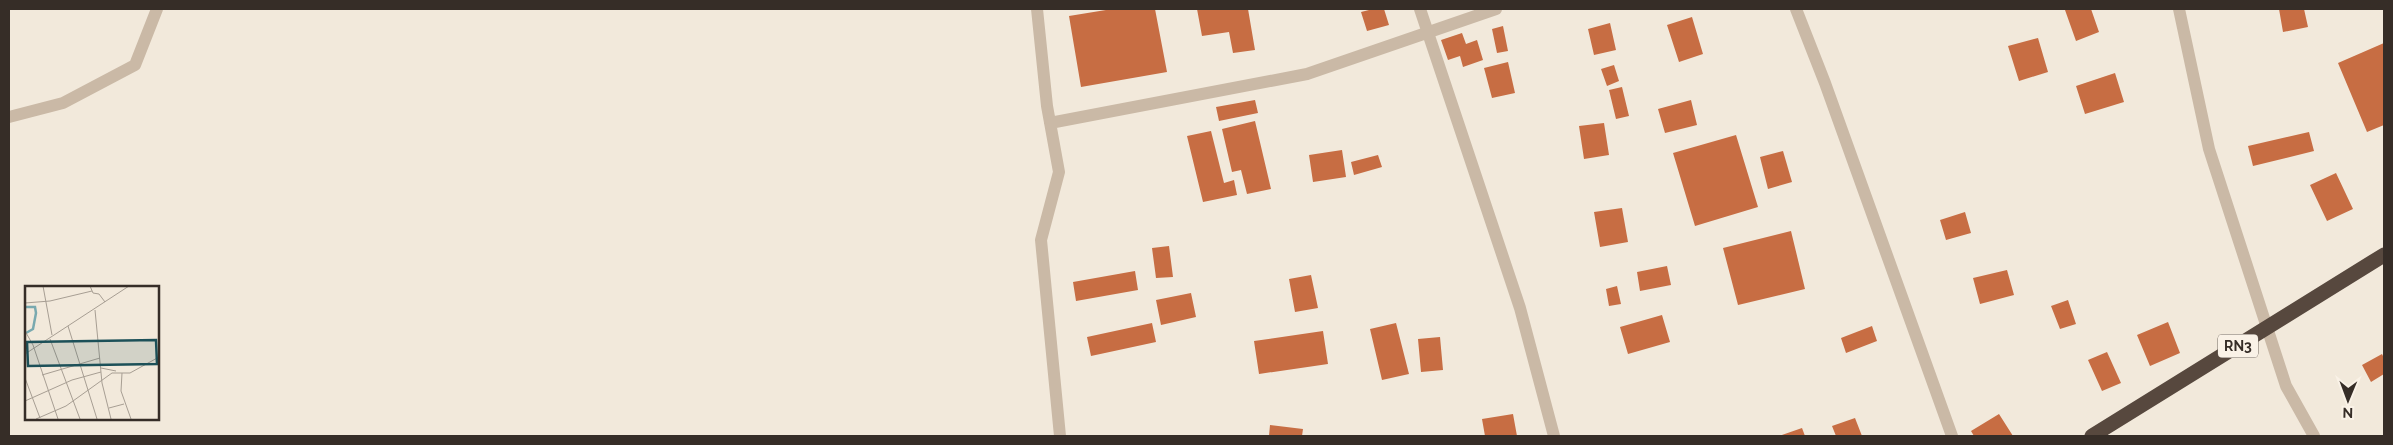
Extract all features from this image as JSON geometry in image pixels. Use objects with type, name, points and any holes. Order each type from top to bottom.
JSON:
[{"type":"highway","name":"RN3","points":[[2092,436],[2384,256]]},
{"type":"street","points":[[9,118],[63,103],[135,65],[157,9]]},
{"type":"street","points":[[1037,9],[1050,123],[1059,172],[1041,240],[1060,436]]},
{"type":"street","points":[[1420,9],[1520,308],[1554,436]]},
{"type":"street","points":[[1050,123],[1307,74],[1427,31],[1496,9]]},
{"type":"street","points":[[1796,9],[1825,83],[1952,436]]},
{"type":"street","points":[[2180,9],[2208,150],[2286,386],[2314,436]]},
{"type":"building","points":[[1112,9],[1155,9],[1167,72],[1081,87],[1069,16]]},
{"type":"building","points":[[1197,9],[1248,9],[1255,50],[1233,53],[1229,32],[1202,36]]},
{"type":"building","points":[[1384,9],[1389,25],[1367,31],[1361,12]]},
{"type":"building","points":[[2091,9],[2099,32],[2076,41],[2065,10]]},
{"type":"building","points":[[2279,9],[2304,9],[2308,27],[2283,32]]},
{"type":"building","points":[[1692,17],[1703,54],[1679,62],[1667,25]]},
{"type":"building","points":[[1610,23],[1616,50],[1594,55],[1588,29]]},
{"type":"building","points":[[1503,26],[1508,51],[1497,53],[1492,29]]},
{"type":"building","points":[[1462,33],[1466,44],[1477,40],[1483,60],[1463,67],[1460,56],[1448,60],[1441,40]]},
{"type":"building","points":[[2038,38],[2048,72],[2019,81],[2008,46]]},
{"type":"building","points":[[2384,43],[2384,125],[2367,132],[2338,63]]},
{"type":"building","points":[[1508,62],[1515,93],[1492,98],[1484,68]]},
{"type":"building","points":[[1614,65],[1619,81],[1607,86],[1601,69]]},
{"type":"building","points":[[2115,73],[2124,102],[2085,114],[2076,86]]},
{"type":"building","points":[[1622,87],[1629,116],[1616,119],[1609,90]]},
{"type":"building","points":[[1255,100],[1258,113],[1219,121],[1216,107]]},
{"type":"building","points":[[1691,100],[1697,125],[1665,133],[1658,109]]},
{"type":"building","points":[[1255,121],[1271,189],[1247,194],[1241,170],[1232,172],[1222,129]]},
{"type":"building","points":[[1604,123],[1609,155],[1584,159],[1579,126]]},
{"type":"building","points":[[1211,131],[1224,183],[1234,180],[1237,195],[1203,202],[1187,136]]},
{"type":"building","points":[[2309,132],[2314,151],[2253,166],[2248,146]]},
{"type":"building","points":[[1736,135],[1758,207],[1695,226],[1673,153]]},
{"type":"building","points":[[1342,150],[1346,177],[1313,182],[1309,155]]},
{"type":"building","points":[[1783,151],[1792,182],[1768,189],[1760,157]]},
{"type":"building","points":[[1378,155],[1382,167],[1354,175],[1351,162]]},
{"type":"building","points":[[2336,173],[2353,209],[2327,221],[2310,185]]},
{"type":"building","points":[[1622,208],[1628,242],[1600,247],[1594,212]]},
{"type":"building","points":[[1965,212],[1971,233],[1946,240],[1940,220]]},
{"type":"building","points":[[1791,231],[1805,289],[1738,305],[1723,248]]},
{"type":"building","points":[[1169,246],[1173,277],[1156,278],[1152,248]]},
{"type":"building","points":[[1667,266],[1671,285],[1640,291],[1637,272]]},
{"type":"building","points":[[2007,270],[2014,295],[1980,304],[1973,278]]},
{"type":"building","points":[[1135,271],[1138,290],[1076,301],[1073,282]]},
{"type":"building","points":[[1311,275],[1318,308],[1295,312],[1289,279]]},
{"type":"building","points":[[1617,286],[1621,304],[1609,306],[1606,289]]},
{"type":"building","points":[[1191,293],[1196,317],[1161,325],[1156,300]]},
{"type":"building","points":[[2068,300],[2076,324],[2060,329],[2051,306]]},
{"type":"building","points":[[1662,315],[1670,342],[1628,354],[1620,327]]},
{"type":"building","points":[[2168,322],[2180,353],[2150,366],[2137,335]]},
{"type":"building","points":[[1152,323],[1156,342],[1091,356],[1087,337]]},
{"type":"building","points":[[1396,323],[1409,374],[1382,380],[1370,329]]},
{"type":"building","points":[[1872,326],[1877,341],[1846,353],[1841,338]]},
{"type":"building","points":[[1323,331],[1328,364],[1259,374],[1254,341]]},
{"type":"building","points":[[1440,337],[1443,370],[1421,372],[1418,339]]},
{"type":"building","points":[[2107,352],[2121,383],[2102,391],[2088,360]]},
{"type":"building","points":[[2382,354],[2384,358],[2384,374],[2371,382],[2362,365]]},
{"type":"building","points":[[1513,414],[1517,436],[1485,436],[1482,419]]},
{"type":"building","points":[[1999,414],[2013,436],[1974,436],[1971,431]]},
{"type":"building","points":[[1855,418],[1862,436],[1836,436],[1832,426]]},
{"type":"building","points":[[1270,425],[1303,429],[1302,436],[1269,436]]},
{"type":"building","points":[[1802,428],[1805,436],[1779,436]]}]
